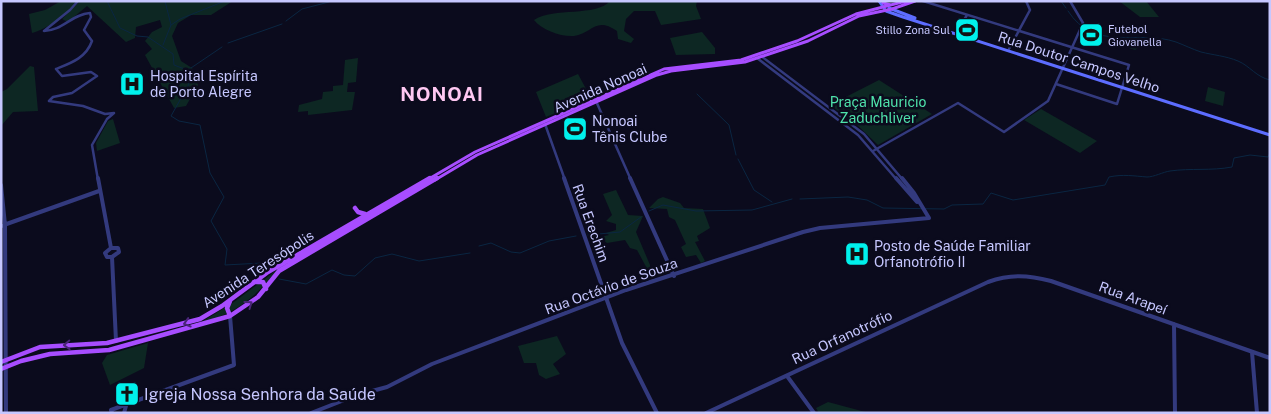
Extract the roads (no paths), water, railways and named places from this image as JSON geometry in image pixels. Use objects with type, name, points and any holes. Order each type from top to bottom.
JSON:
[{"type":"main road","points":[[885,8],[906,1]]},
{"type":"main road","points":[[885,8],[892,9],[915,1]]},
{"type":"main road","points":[[881,2],[898,4]]},
{"type":"main road","name":"Rua Doutor Campos Velho","points":[[881,2],[885,8],[904,16],[1064,67]]},
{"type":"main road","name":"Avenida Nonoai","points":[[350,224],[455,162],[664,69],[741,60],[797,41],[856,14],[885,8]]},
{"type":"main road","name":"Avenida Nonoai","points":[[595,100],[671,71],[734,64],[759,57],[808,41],[859,16],[885,8]]},
{"type":"main road","name":"Rua Doutor Campos Velho","points":[[892,9],[904,16],[1270,134]]},
{"type":"main road","points":[[759,57],[767,52]]},
{"type":"main road","name":"Avenida Nonoai","points":[[340,234],[459,165],[544,123]]},
{"type":"main road","points":[[355,208],[358,212],[367,214]]},
{"type":"main road","points":[[340,234],[350,224]]},
{"type":"main road","name":"Avenida Teresópolis","points":[[1,362],[40,347],[116,342],[200,319],[254,282],[350,224]]},
{"type":"main road","name":"Avenida Teresópolis","points":[[4,368],[50,354],[108,350],[230,316],[249,304],[266,289],[279,271],[340,234]]},
{"type":"main road","points":[[254,282],[263,282],[266,289]]},
{"type":"main road","points":[[230,300],[227,308],[230,316]]},
{"type":"street","points":[[78,1],[66,15],[49,25],[44,31],[60,29],[81,14],[90,13],[91,17],[84,30],[92,41],[90,48],[75,61],[56,69],[62,76],[91,72],[97,76],[72,93],[53,98],[50,101],[83,106],[105,114],[114,113],[107,119],[92,145],[99,190],[112,248]]},
{"type":"street","points":[[923,1],[1129,65],[1117,104],[1056,84]]},
{"type":"street","points":[[1009,49],[1030,10],[1026,1]]},
{"type":"street","points":[[873,151],[958,103],[1004,132],[1048,101],[1082,28],[1083,20],[1070,1]]},
{"type":"street","points":[[957,32],[967,15]]},
{"type":"street","points":[[759,57],[854,125],[878,149],[914,193],[921,207]]},
{"type":"street","points":[[759,57],[858,135],[921,207]]},
{"type":"street","points":[[595,100],[674,276]]},
{"type":"street","points":[[105,114],[102,117],[107,119]]},
{"type":"street","name":"Rua Erechim","points":[[544,123],[607,298],[614,327],[630,366],[658,413]]},
{"type":"street","points":[[1,185],[6,413]]},
{"type":"street","points":[[3,226],[99,190]]},
{"type":"street","name":"Rua Octávio de Souza","points":[[311,413],[357,395],[387,387],[432,364],[626,290],[820,228],[929,218],[921,207]]},
{"type":"street","points":[[112,248],[120,250],[112,257],[105,256],[112,248]]},
{"type":"street","points":[[112,257],[116,342]]},
{"type":"street","name":"Rua Arapeí","points":[[988,282],[1009,274],[1030,275],[1270,358]]},
{"type":"street","name":"Rua Orfanotrófio","points":[[706,413],[988,282]]},
{"type":"street","points":[[111,412],[234,365],[230,316]]},
{"type":"street","points":[[1174,324],[1175,413]]},
{"type":"street","points":[[1252,352],[1257,413]]},
{"type":"street","points":[[787,376],[814,413]]},
{"type":"street","points":[[124,413],[126,405]]},
{"type":"waterway","points":[[107,1],[120,28],[137,36],[148,37],[173,54],[174,65],[187,70]]},
{"type":"waterway","points":[[165,1],[171,25]]},
{"type":"waterway","points":[[171,25],[180,19],[225,1]]},
{"type":"waterway","points":[[1061,1],[1066,8]]},
{"type":"waterway","points":[[286,21],[302,9],[329,2]]},
{"type":"waterway","points":[[1068,11],[1079,24],[1091,32],[1104,36],[1162,39],[1176,42],[1201,52],[1238,61],[1265,79],[1270,80]]},
{"type":"waterway","points":[[228,43],[282,24]]},
{"type":"waterway","points":[[163,45],[171,25]]},
{"type":"waterway","points":[[188,70],[222,47]]},
{"type":"waterway","points":[[187,71],[189,84],[171,116],[179,121],[200,125],[210,173],[224,197],[211,221],[227,249],[225,265],[262,263],[267,268]]},
{"type":"waterway","points":[[697,94],[729,125],[736,155]]},
{"type":"waterway","points":[[800,199],[848,197],[867,200],[883,208],[944,209],[952,205],[983,204],[991,193],[1013,200],[1105,185],[1109,177],[1114,176],[1147,177],[1170,171],[1232,167],[1234,158],[1250,155],[1268,157],[1270,153]]},
{"type":"waterway","points":[[738,159],[754,190],[772,202]]},
{"type":"waterway","points":[[649,211],[663,205],[696,211],[752,210],[792,199]]},
{"type":"waterway","points":[[588,235],[620,232],[641,217]]},
{"type":"waterway","points":[[479,246],[491,243],[511,252],[520,253],[549,241],[576,236]]},
{"type":"waterway","points":[[279,279],[306,284],[332,270],[344,275],[355,276],[375,258],[392,254],[419,261],[470,253]]},
{"type":"place","name":"Stillo Zona Sul","points":[[967,30]]},
{"type":"place","name":"Futebol Giovanella","points":[[1091,35]]},
{"type":"place","name":"Hospital Espírita de Porto Alegre","points":[[132,84]]},
{"type":"place","name":"Nonoai Tênis Clube","points":[[575,129]]},
{"type":"place","name":"Posto de Saúde Familiar Orfanotrófio II","points":[[857,254]]},
{"type":"place","name":"Igreja Nossa Senhora da Saúde","points":[[127,394]]},
{"type":"district","name":"NONOAI","points":[[442,94]]},
{"type":"park label","name":"Praça Mauricio Zaduchliver","points":[[878,110]]}]
